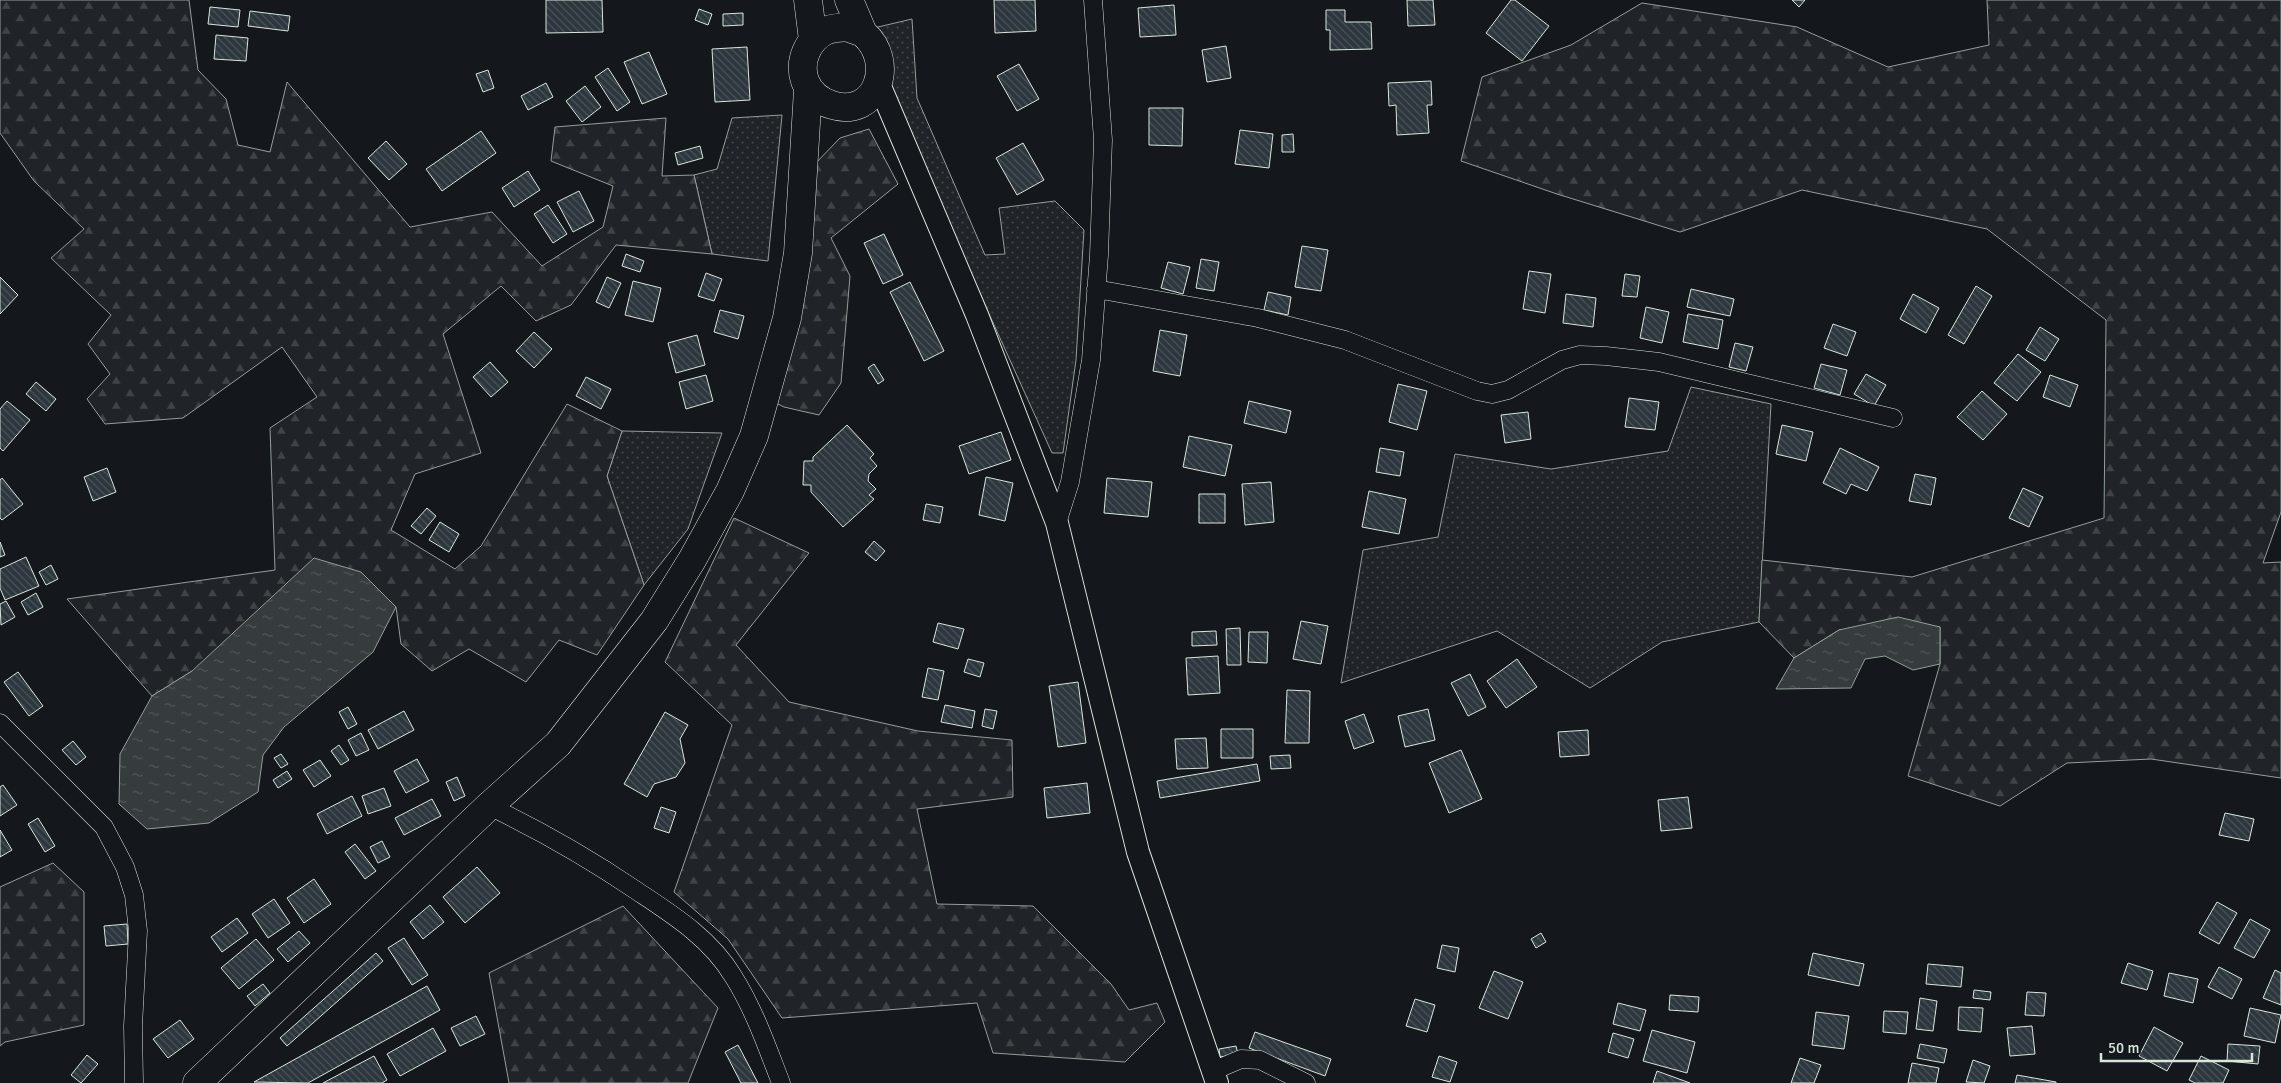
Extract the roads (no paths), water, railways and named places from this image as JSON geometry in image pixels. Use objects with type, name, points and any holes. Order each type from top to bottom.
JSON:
[{"type":"main road","points":[[808,0],[813,40]]},
{"type":"main road","points":[[808,90],[821,102],[838,107],[852,108],[868,100],[879,84],[880,66],[874,47],[863,33],[849,0]]},
{"type":"main road","points":[[197,1083],[489,806],[558,744],[613,676],[654,621],[730,492],[754,436],[787,318],[798,253],[808,90],[802,72],[804,55],[813,40],[828,30],[846,27],[863,33]]},
{"type":"street","points":[[1057,523],[1070,482],[1091,360],[1103,140],[1094,0]]},
{"type":"street","points":[[879,84],[977,315],[1057,523],[1138,852],[1215,1077],[1241,1059],[1260,1060],[1306,1083]]},
{"type":"street","points":[[1096,289],[1258,318],[1346,340],[1477,391],[1492,394],[1508,390],[1562,360],[1580,356],[1606,356],[1659,362],[1893,418]]},
{"type":"street","points":[[0,723],[104,827],[125,867],[134,895],[138,931],[133,1026],[134,1083]]},
{"type":"street","points":[[489,806],[532,826],[602,868],[682,921],[712,948],[741,990],[756,1020],[781,1083]]},
{"type":"water","points":[[314,558],[361,572],[396,607],[373,652],[284,727],[263,755],[258,792],[209,823],[147,829],[119,804],[120,754],[152,696],[192,671]]},
{"type":"water","points":[[1898,617],[1940,627],[1940,664],[1913,670],[1885,656],[1865,659],[1851,688],[1776,689],[1794,658],[1839,630]]}]
